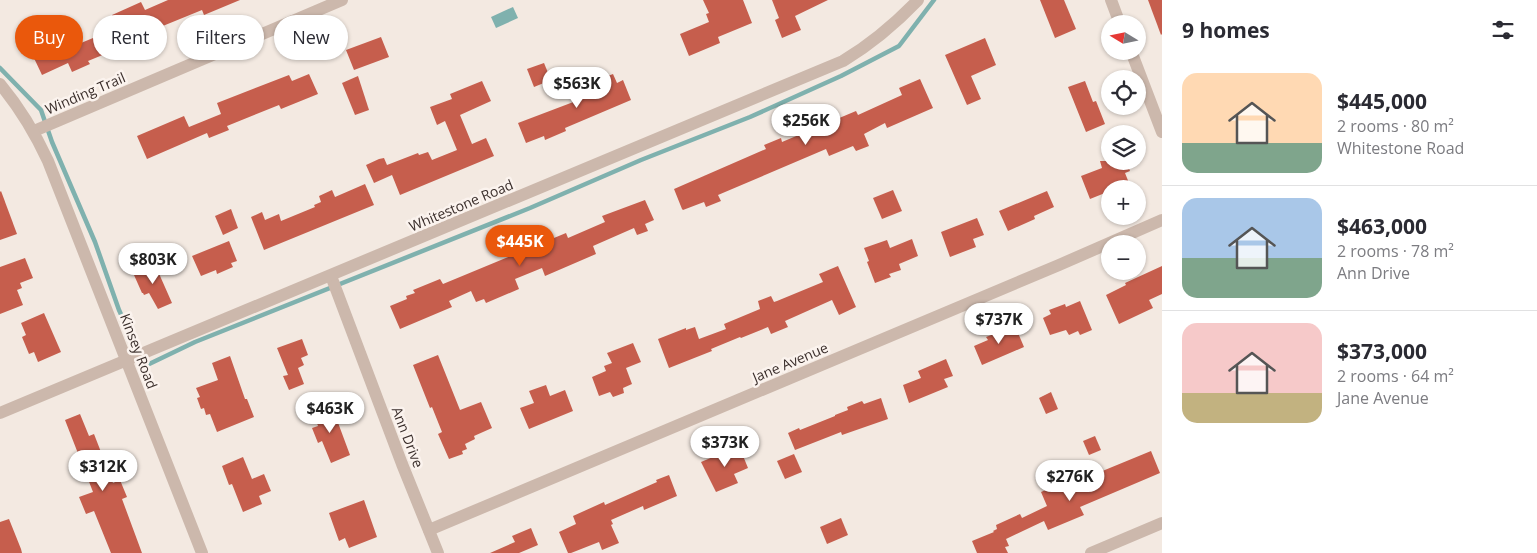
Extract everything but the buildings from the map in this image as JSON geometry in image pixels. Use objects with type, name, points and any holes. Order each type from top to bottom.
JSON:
[{"type":"street","name":"Winding Trail","points":[[34,131],[342,0]]},
{"type":"street","name":"Whitestone Road","points":[[0,412],[331,276],[842,61],[888,31],[918,0]]},
{"type":"street","points":[[1111,0],[1117,15]]},
{"type":"street","points":[[1134,60],[1162,132]]},
{"type":"street","name":"Kinsey Road","points":[[0,84],[34,131],[48,161],[202,553]]},
{"type":"street","name":"Jane Avenue","points":[[429,530],[1162,220]]},
{"type":"street","name":"Ann Drive","points":[[331,276],[368,378],[438,553]]},
{"type":"street","points":[[1090,553],[1162,522]]},
{"type":"water","points":[[513,7],[518,18],[496,28],[491,17]]},
{"type":"waterway","points":[[0,68],[41,110],[52,142],[95,242],[119,310],[145,366],[195,342],[530,208],[641,160],[750,117],[841,76],[899,46],[934,0]]}]
